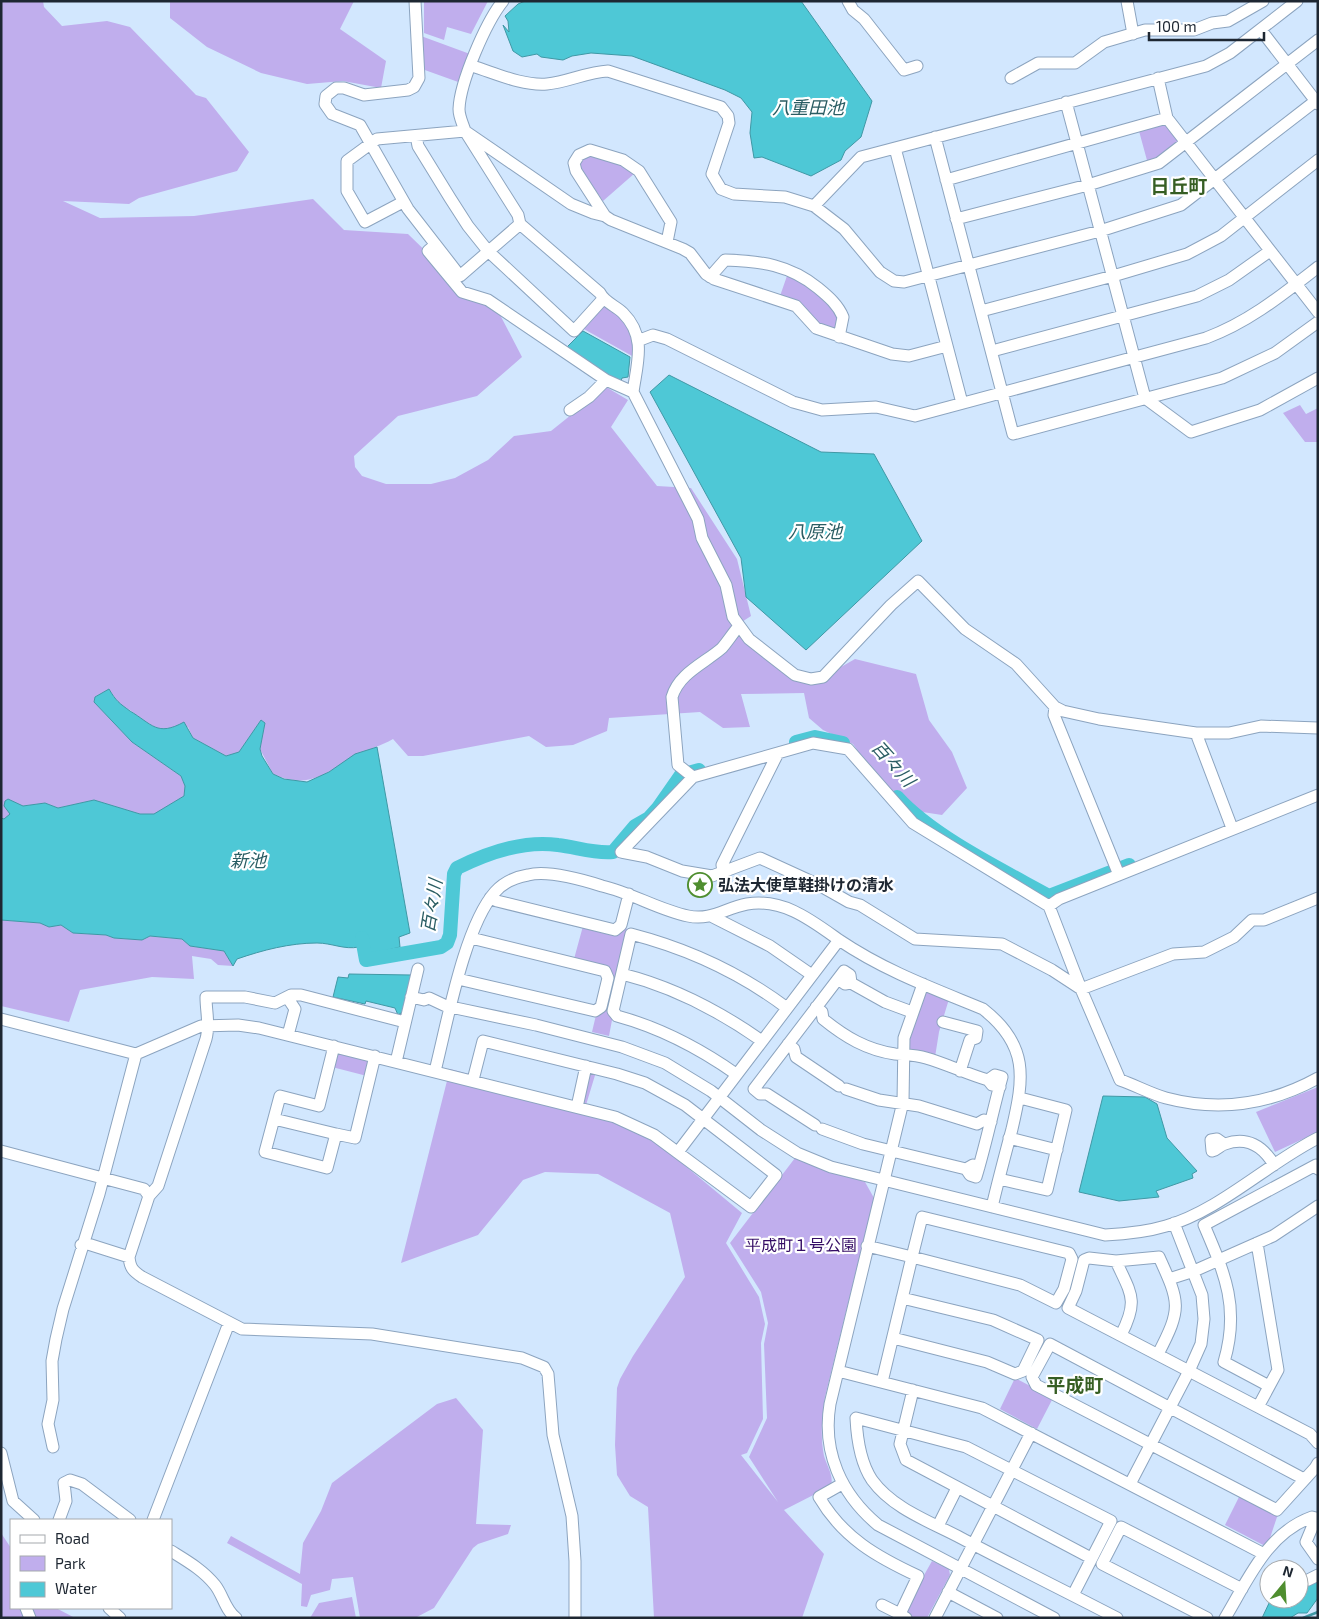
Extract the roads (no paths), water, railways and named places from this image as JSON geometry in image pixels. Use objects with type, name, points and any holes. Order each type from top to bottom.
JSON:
[{"type":"street","points":[[415,1],[419,78],[414,87],[408,90],[364,95],[340,88],[331,90],[326,96],[328,110],[360,125],[404,202],[460,276],[520,224]]},
{"type":"street","points":[[848,1],[853,10],[864,20],[904,70],[917,66]]},
{"type":"street","points":[[1127,1],[1132,34]]},
{"type":"street","points":[[1011,78],[1038,63],[1075,63],[1104,42],[1145,30],[1194,30],[1212,23],[1228,21],[1263,1]]},
{"type":"street","points":[[814,206],[861,157],[1220,60],[1297,1]]},
{"type":"street","points":[[498,3],[484,31],[459,108],[465,131],[518,215],[520,224],[600,293],[603,299],[625,315],[640,340],[633,392],[698,519],[702,538],[726,585],[733,617],[749,639],[795,675],[811,679],[823,676],[918,581],[965,629],[1016,664],[1054,708],[1099,719],[1196,733],[1230,733],[1261,726],[1318,728]]},
{"type":"street","points":[[472,66],[526,83],[548,84],[592,72],[608,71],[715,104],[724,111],[729,123],[712,168],[716,184],[726,193],[785,197],[814,206],[844,229],[880,272],[887,277],[904,282],[1100,231],[1181,205],[1215,181],[1317,102],[1260,30]]},
{"type":"street","points":[[956,219],[1088,185],[1159,163],[1318,40]]},
{"type":"street","points":[[1158,78],[1167,118],[1318,312]]},
{"type":"street","points":[[1066,102],[1145,398],[1191,432],[1260,410],[1318,378]]},
{"type":"street","points":[[946,180],[1167,118]]},
{"type":"street","points":[[404,202],[365,222],[347,191],[346,166],[350,157],[365,149],[377,139],[465,131],[571,204],[605,216],[690,253],[710,277],[796,306],[816,328],[899,356],[913,355],[948,346]]},
{"type":"street","points":[[416,136],[418,146],[450,198],[468,226],[488,251],[574,331],[603,299]]},
{"type":"street","points":[[934,137],[1013,434],[1222,378],[1242,370],[1284,347],[1318,322]]},
{"type":"street","points":[[895,148],[962,403]]},
{"type":"street","points":[[605,216],[575,168],[576,158],[584,151],[590,150],[623,160],[639,171],[671,222],[667,242]]},
{"type":"street","points":[[981,311],[1178,258],[1196,250],[1221,236],[1318,160]]},
{"type":"street","points":[[435,245],[428,252],[462,292],[488,300],[606,380],[633,392]]},
{"type":"street","points":[[992,351],[1206,292],[1249,267],[1270,251]]},
{"type":"street","points":[[710,277],[724,260],[758,261],[790,270],[808,280],[837,307],[844,322],[839,337]]},
{"type":"street","points":[[640,340],[653,336],[667,338],[793,402],[814,409],[833,410],[876,407],[915,416],[1134,358],[1225,330],[1261,311],[1318,268]]},
{"type":"street","points":[[570,410],[589,397],[606,380]]},
{"type":"street","points":[[693,777],[678,766],[672,696],[674,688],[697,665],[722,647],[738,626]]},
{"type":"street","points":[[1054,708],[1054,715],[1119,875]]},
{"type":"street","points":[[1196,733],[1232,828]]},
{"type":"street","points":[[1081,989],[1052,970],[1002,944],[915,939],[860,905],[849,902],[819,885],[760,858],[712,876],[682,871],[647,857],[621,852],[693,777],[813,743],[848,749],[913,823],[1049,906],[1081,989],[1120,1080],[1165,1097],[1201,1105],[1239,1105],[1294,1091],[1318,1078]]},
{"type":"street","points":[[722,871],[722,865],[778,753]]},
{"type":"street","points":[[1049,906],[1059,899],[1318,795]]},
{"type":"street","points":[[435,1071],[458,978],[471,938],[490,898],[509,881],[534,874],[602,885],[686,916],[713,917],[747,904],[777,904],[800,912],[870,960],[983,1009],[994,1017],[1008,1035],[1017,1053],[1022,1078],[1018,1104],[992,1207]]},
{"type":"street","points":[[490,898],[497,902],[615,930],[621,925],[629,894]]},
{"type":"street","points":[[1081,989],[1173,954],[1204,952],[1234,937],[1252,920],[1264,920],[1318,898]]},
{"type":"street","points":[[713,917],[762,941],[812,975]]},
{"type":"street","points":[[758,1084],[736,1074],[709,1055],[674,1036],[617,1016],[613,1010],[631,934],[674,946],[716,963],[752,984],[787,1008]]},
{"type":"street","points":[[458,978],[595,1011],[601,1007],[608,978],[605,971],[471,938]]},
{"type":"street","points":[[678,1152],[839,940]]},
{"type":"street","points":[[396,1062],[418,969]]},
{"type":"street","points":[[813,1011],[822,1012],[823,1019],[863,1046],[925,1057],[988,1080],[992,1085],[1000,1087],[976,1177],[970,1175],[966,1169],[849,1140],[818,1127],[767,1094],[760,1094],[754,1089],[813,1011],[844,971],[850,975],[851,983],[885,1002],[912,1012]]},
{"type":"street","points":[[622,974],[662,986],[702,1003],[732,1020],[762,1041]]},
{"type":"street","points":[[923,984],[904,1038],[903,1102],[828,1415],[828,1434],[834,1466],[842,1484],[860,1510],[878,1525],[1054,1618]]},
{"type":"street","points":[[405,1022],[301,995],[287,997],[276,1003],[245,997],[206,997],[206,1018],[210,1025],[186,1106],[158,1186],[149,1196],[129,1257],[130,1266],[133,1272],[229,1324],[242,1329],[372,1334],[522,1358],[544,1367],[548,1374],[553,1436],[572,1516],[575,1562],[575,1618]]},
{"type":"street","points":[[287,997],[295,1009],[288,1035]]},
{"type":"street","points":[[412,997],[424,1000],[429,998],[440,1004],[549,1028],[645,1055],[681,1072],[718,1097],[760,1130],[797,1152],[831,1167],[1106,1234],[1149,1230],[1174,1223],[1203,1210],[1318,1138]]},
{"type":"street","points":[[1,1018],[136,1054],[201,1026],[248,1026],[473,1080],[626,1121],[678,1152],[751,1207],[776,1175],[685,1105],[645,1083],[586,1066],[483,1041],[473,1080]]},
{"type":"street","points":[[943,1022],[977,1031],[976,1038],[970,1040],[960,1071]]},
{"type":"street","points":[[334,1046],[319,1106],[280,1096],[265,1152],[327,1168],[336,1134]]},
{"type":"street","points":[[785,1048],[794,1049],[796,1057],[842,1087],[879,1100],[903,1102],[978,1124],[984,1120],[990,1127]]},
{"type":"street","points":[[53,1447],[48,1424],[53,1400],[53,1358],[63,1309],[103,1178],[136,1054]]},
{"type":"street","points":[[274,1119],[355,1138],[375,1056]]},
{"type":"street","points":[[577,1107],[586,1066]]},
{"type":"street","points":[[996,1104],[1018,1104],[1066,1110],[1047,1190],[999,1179]]},
{"type":"street","points":[[1010,1138],[1056,1150]]},
{"type":"street","points":[[1224,1144],[1244,1141],[1253,1143],[1265,1152],[1274,1165]]},
{"type":"street","points":[[984,1150],[1005,1155]]},
{"type":"street","points":[[1,1152],[144,1189],[149,1196]]},
{"type":"street","points":[[1269,1386],[1224,1362],[1231,1334],[1232,1315],[1228,1286],[1204,1225],[1316,1165],[1318,1169]]},
{"type":"street","points":[[1169,1279],[1194,1271],[1273,1236],[1318,1206]]},
{"type":"street","points":[[867,1246],[912,1257],[1020,1285],[1056,1303],[1064,1289],[1072,1259],[1069,1253],[922,1217],[912,1257],[892,1338],[882,1382]]},
{"type":"street","points":[[1130,1484],[1189,1371],[1201,1344],[1204,1319],[1202,1295],[1174,1223]]},
{"type":"street","points":[[1257,1243],[1278,1370],[1258,1407]]},
{"type":"street","points":[[81,1245],[88,1244],[129,1257]]},
{"type":"street","points":[[1158,1354],[1176,1314],[1176,1299],[1159,1257],[1116,1261],[1089,1258],[1084,1260],[1074,1296],[1068,1308],[1310,1434],[1318,1443]]},
{"type":"street","points":[[1116,1261],[1132,1300],[1131,1314],[1121,1335]]},
{"type":"street","points":[[892,1338],[981,1360],[1014,1374],[1022,1371],[1038,1340],[993,1320],[902,1298]]},
{"type":"street","points":[[153,1519],[229,1324]]},
{"type":"street","points":[[1304,1479],[1050,1344],[1032,1377],[1036,1385],[1277,1510],[1318,1463]]},
{"type":"street","points":[[838,1371],[982,1408],[1264,1554]]},
{"type":"street","points":[[913,1390],[900,1447],[906,1460],[1091,1558]]},
{"type":"street","points":[[1073,1595],[1111,1522],[966,1447],[856,1418],[860,1450],[872,1479],[896,1503],[1117,1618]]},
{"type":"street","points":[[935,1618],[1031,1433]]},
{"type":"street","points":[[1,1453],[13,1501],[33,1519]]},
{"type":"street","points":[[59,1519],[66,1501],[64,1483],[70,1480],[82,1484],[129,1519]]},
{"type":"street","points":[[842,1484],[819,1497],[837,1523],[868,1551],[918,1576],[903,1616],[882,1606]]},
{"type":"street","points":[[938,1526],[957,1488]]},
{"type":"street","points":[[1225,1618],[1264,1554],[1283,1532],[1312,1517],[1316,1518],[1306,1542],[1318,1559]]},
{"type":"street","points":[[1207,1618],[1102,1564],[1121,1527],[1242,1589]]},
{"type":"street","points":[[172,1552],[199,1569],[215,1586],[231,1614],[236,1618]]},
{"type":"street","points":[[948,1592],[997,1618]]},
{"type":"street","points":[[111,1609],[120,1618]]},
{"type":"water","name":"八重田池","points":[[525,1],[801,1],[872,101],[861,137],[845,151],[841,160],[811,176],[762,157],[754,158],[750,133],[752,112],[741,98],[725,90],[632,56],[591,53],[572,56],[563,60],[541,57],[537,54],[522,57],[513,51],[503,25],[509,32],[508,21],[505,16],[518,4]]},
{"type":"water","points":[[583,331],[630,357],[628,377],[622,378],[621,381],[603,374],[566,348]]},
{"type":"water","name":"八原池","points":[[669,375],[821,452],[874,454],[922,541],[806,650],[746,597],[741,558],[650,392]]},
{"type":"water","name":"新池","points":[[109,689],[120,704],[155,727],[167,728],[184,722],[193,738],[226,756],[239,752],[261,720],[265,723],[260,749],[262,756],[273,774],[284,779],[307,782],[329,772],[355,754],[377,747],[410,933],[399,937],[400,947],[361,957],[359,947],[348,948],[317,943],[297,944],[237,959],[233,966],[224,951],[190,946],[182,939],[150,936],[142,940],[114,938],[106,935],[73,933],[61,925],[49,927],[40,923],[1,920],[1,818],[4,819],[10,814],[4,806],[5,801],[8,799],[23,806],[45,803],[58,808],[94,800],[140,814],[154,814],[184,796],[185,786],[181,776],[132,742],[94,702],[95,697]]},
{"type":"water","points":[[349,974],[411,975],[404,1011],[398,1015],[395,1008],[366,1001],[365,1004],[333,997],[338,977],[348,978]]},
{"type":"water","points":[[1103,1096],[1145,1097],[1157,1104],[1167,1138],[1197,1171],[1192,1174],[1193,1178],[1156,1191],[1159,1197],[1119,1201],[1079,1192]]},
{"type":"water","points":[[1309,1580],[1318,1581],[1318,1598],[1307,1613],[1298,1613],[1290,1618],[1262,1618],[1266,1609],[1309,1609]]},
{"type":"waterway","name":"百々川","points":[[796,742],[815,737],[843,743]]},
{"type":"waterway","name":"百々川","points":[[362,938],[366,960],[441,947],[447,943],[450,935],[454,874],[457,868],[493,853],[532,844],[558,845],[592,851],[613,852],[635,826],[649,818],[658,808],[681,775],[699,770]]},
{"type":"waterway","name":"百々川","points":[[897,797],[948,839],[989,864],[1049,896],[1129,865]]},
{"type":"waterway","points":[[1303,1618],[1318,1612]]},
{"type":"place","name":"弘法大使草鞋掛けの清水","points":[[700,885]]},
{"type":"district","name":"日丘町","points":[[1179,186]]},
{"type":"district","name":"平成町","points":[[1075,1385]]},
{"type":"park label","name":"平成町１号公園","points":[[801,1245]]}]
